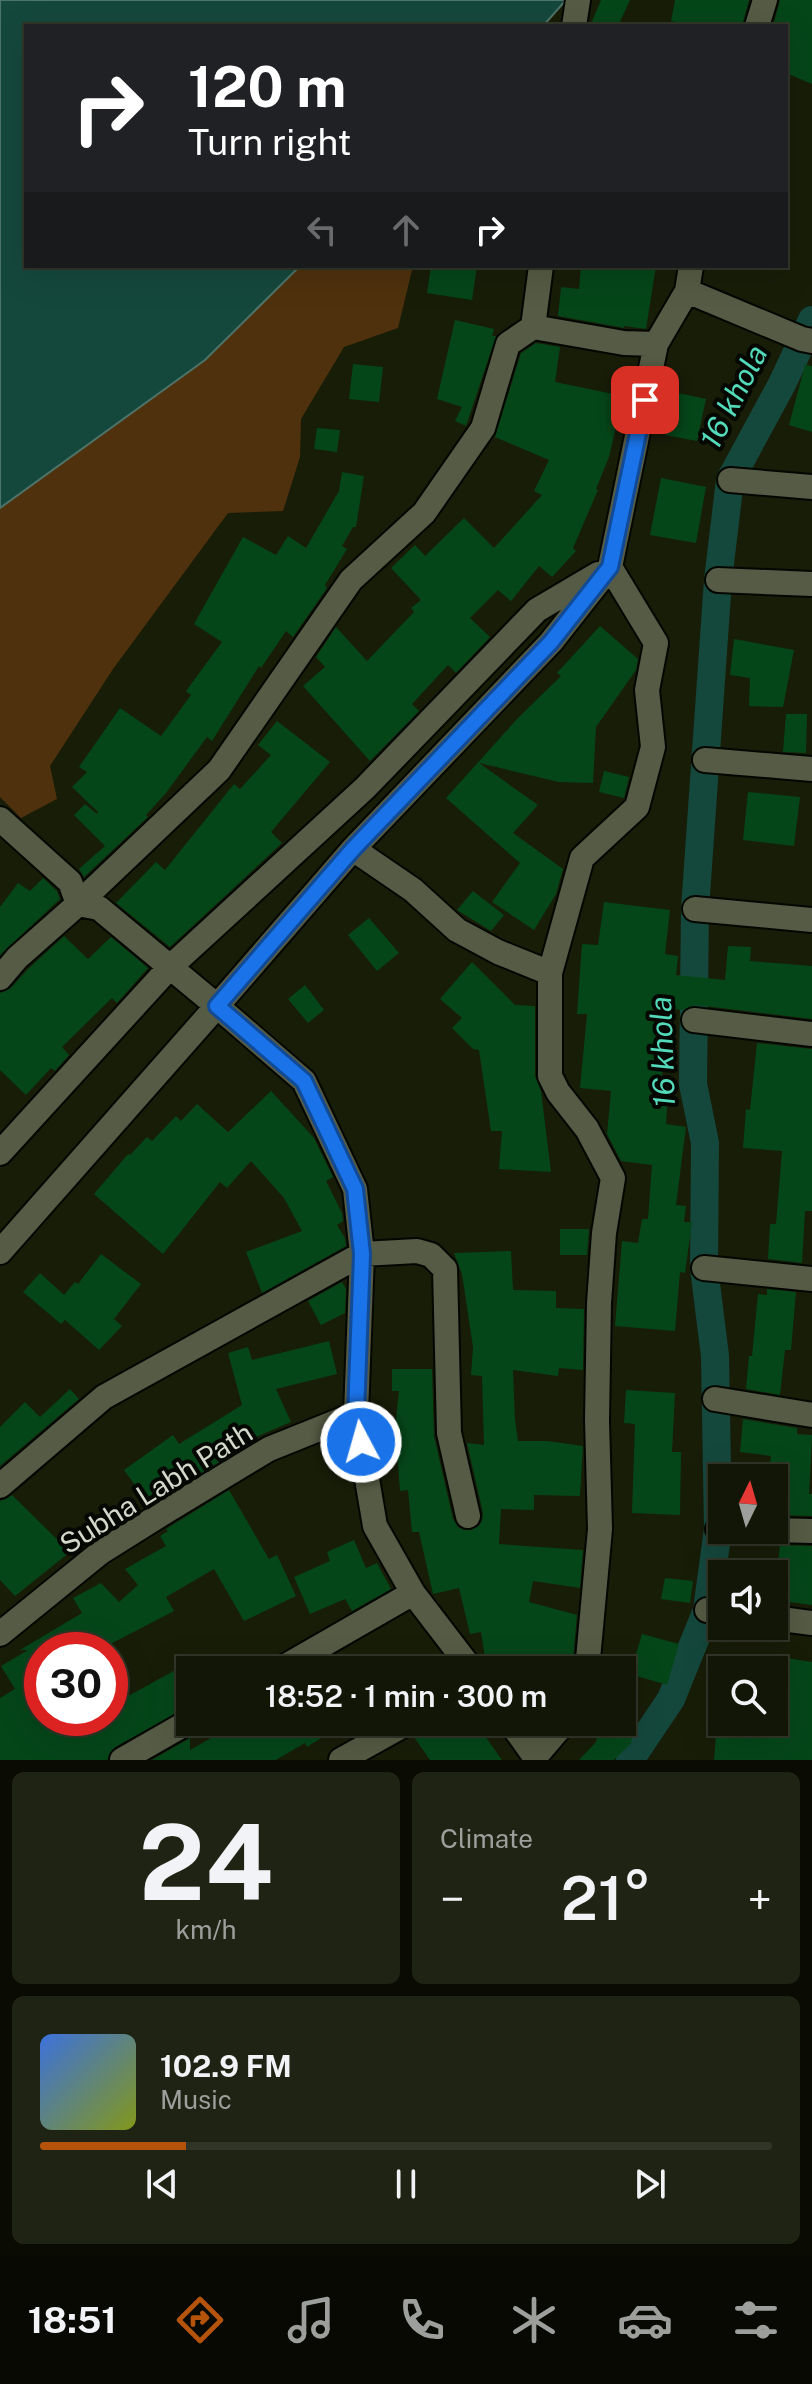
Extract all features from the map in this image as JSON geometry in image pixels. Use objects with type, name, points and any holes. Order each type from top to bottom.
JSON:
[{"type":"street","points":[[574,24],[578,0]]},
{"type":"street","points":[[758,24],[765,0]]},
{"type":"street","points":[[533,327],[541,268]]},
{"type":"street","points":[[0,1252],[353,849],[551,642],[610,567],[656,344],[687,291],[691,268]]},
{"type":"street","points":[[687,291],[812,341]]},
{"type":"street","points":[[0,978],[17,958],[219,770],[351,580],[424,513],[483,428],[508,344],[533,327],[624,343],[656,344]]},
{"type":"street","points":[[730,480],[812,487]]},
{"type":"street","points":[[5,1138],[169,968],[365,788],[537,610],[610,567]]},
{"type":"street","points":[[588,1656],[600,1529],[597,1420],[599,1303],[604,1233],[613,1178],[587,1129],[558,1092],[550,1076],[550,973],[582,858],[637,807],[653,747],[647,690],[656,643],[610,567]]},
{"type":"street","points":[[718,580],[812,584]]},
{"type":"street","points":[[705,760],[812,769]]},
{"type":"street","points":[[0,819],[70,882],[78,904]]},
{"type":"street","points":[[353,849],[413,890],[457,930],[498,952],[550,973]]},
{"type":"street","points":[[78,904],[99,908],[304,1081],[355,1189],[362,1254],[356,1414],[375,1526],[413,1593],[461,1656]]},
{"type":"street","points":[[695,909],[812,920]]},
{"type":"street","points":[[694,1020],[812,1034]]},
{"type":"street","points":[[0,1486],[104,1397],[362,1254],[417,1251],[431,1255],[445,1269],[449,1433],[468,1516]]},
{"type":"street","points":[[704,1268],[812,1279]]},
{"type":"street","points":[[715,1399],[812,1415]]},
{"type":"street","name":"Subha Labh Path","points":[[0,1634],[101,1552],[168,1510],[269,1449],[356,1414]]},
{"type":"street","points":[[788,1530],[812,1531]]},
{"type":"street","points":[[303,1656],[413,1593]]},
{"type":"street","points":[[788,1620],[812,1623]]},
{"type":"street","points":[[122,1760],[176,1729]]},
{"type":"street","points":[[341,1760],[384,1736]]},
{"type":"street","points":[[519,1736],[534,1758],[553,1736]]},
{"type":"shaded area","points":[[298,268],[413,268],[398,328],[344,347],[301,419],[300,457],[283,511],[228,513],[113,669],[50,766],[57,799],[21,818],[0,797],[0,508],[205,360]]},
{"type":"water","points":[[0,0],[566,0],[545,24],[24,24],[24,268],[298,268],[205,360],[0,508]]},
{"type":"building","points":[[601,0],[630,0],[619,24],[591,24]]},
{"type":"building","points":[[675,0],[749,0],[743,24],[671,21]]},
{"type":"building","points":[[780,0],[812,0],[812,84],[788,74],[788,24],[774,24]]},
{"type":"building","points":[[431,268],[477,268],[472,300],[427,293]]},
{"type":"building","points":[[581,268],[656,268],[646,329],[558,316],[561,287],[579,289]]},
{"type":"building","points":[[455,320],[494,329],[492,336],[496,336],[466,426],[455,421],[462,407],[437,399]]},
{"type":"building","points":[[536,343],[560,347],[555,382],[618,395],[612,421],[617,422],[609,457],[573,548],[576,551],[552,577],[539,566],[511,601],[498,590],[470,618],[490,637],[456,673],[448,665],[412,704],[419,711],[370,761],[303,686],[325,667],[316,657],[336,627],[367,661],[414,612],[411,608],[421,600],[391,568],[415,545],[425,556],[464,518],[494,548],[542,495],[534,491],[549,460],[495,437],[521,353]]},
{"type":"building","points":[[353,364],[383,367],[379,402],[349,399]]},
{"type":"building","points":[[805,365],[812,366],[812,432],[789,425]]},
{"type":"building","points":[[674,392],[706,399],[697,441],[665,435]]},
{"type":"building","points":[[317,428],[340,430],[337,452],[314,449]]},
{"type":"building","points":[[342,472],[364,476],[356,527],[353,527],[342,546],[347,549],[325,585],[327,588],[293,637],[286,631],[261,668],[259,666],[212,741],[207,737],[146,815],[148,817],[84,877],[79,869],[105,846],[74,815],[85,804],[98,812],[72,787],[87,772],[79,767],[120,708],[161,736],[191,695],[186,691],[222,642],[194,624],[243,537],[276,555],[288,536],[306,548],[339,491]]},
{"type":"building","points":[[661,478],[706,487],[696,543],[650,535]]},
{"type":"building","points":[[600,626],[638,659],[636,670],[596,727],[593,783],[559,782],[479,763],[538,805],[513,833],[563,869],[556,894],[534,930],[492,902],[520,863],[446,798],[518,718],[561,676],[557,673]]},
{"type":"building","points":[[734,639],[794,650],[783,707],[749,706],[750,678],[730,675]]},
{"type":"building","points":[[786,714],[807,714],[806,753],[783,752]]},
{"type":"building","points":[[277,721],[330,762],[271,832],[282,843],[170,947],[116,903],[156,862],[165,870],[234,784],[240,789],[271,755],[258,745]]},
{"type":"building","points":[[604,771],[629,777],[624,798],[599,792]]},
{"type":"building","points":[[748,792],[800,797],[794,846],[743,840]]},
{"type":"building","points":[[43,878],[57,891],[60,899],[0,955],[0,907],[18,883],[30,891]]},
{"type":"building","points":[[473,891],[504,915],[491,931],[457,910]]},
{"type":"building","points":[[604,902],[670,910],[665,954],[678,956],[676,975],[725,980],[728,946],[751,947],[750,961],[812,966],[812,1019],[696,1005],[683,1010],[673,1009],[672,1016],[668,1015],[662,1077],[669,1077],[666,1124],[686,1127],[676,1205],[686,1206],[684,1222],[692,1222],[685,1273],[680,1272],[675,1331],[615,1326],[622,1241],[638,1243],[642,1219],[648,1219],[652,1165],[621,1161],[607,1134],[611,1091],[580,1088],[587,1014],[577,1014],[582,944],[598,945]]},
{"type":"building","points":[[369,918],[399,953],[377,971],[348,935]]},
{"type":"building","points":[[64,936],[88,959],[111,937],[148,968],[117,1003],[112,998],[62,1047],[69,1055],[55,1071],[51,1068],[26,1095],[0,1070],[0,993],[11,988]]},
{"type":"building","points":[[472,962],[515,1005],[535,1006],[535,1076],[541,1091],[551,1172],[499,1169],[502,1131],[491,1131],[479,1050],[473,1049],[452,1028],[462,1018],[440,999]]},
{"type":"building","points":[[305,985],[324,1010],[308,1023],[288,999]]},
{"type":"building","points":[[757,1043],[812,1049],[812,1211],[805,1211],[802,1263],[768,1259],[770,1224],[776,1224],[782,1151],[743,1148]]},
{"type":"building","points":[[271,1091],[314,1138],[333,1177],[326,1181],[342,1213],[343,1221],[337,1225],[346,1246],[262,1293],[246,1252],[302,1231],[284,1198],[251,1161],[227,1188],[220,1182],[163,1254],[94,1194],[128,1154],[147,1137],[152,1141],[176,1116],[181,1121],[197,1104],[228,1132]]},
{"type":"building","points":[[560,1229],[589,1229],[587,1255],[560,1255]]},
{"type":"building","points":[[511,1251],[513,1290],[556,1291],[556,1308],[584,1309],[583,1370],[559,1368],[558,1376],[513,1370],[518,1441],[583,1446],[580,1496],[534,1495],[534,1510],[501,1509],[499,1544],[583,1550],[580,1588],[533,1581],[529,1602],[577,1615],[573,1656],[485,1656],[481,1632],[470,1634],[459,1588],[433,1594],[419,1532],[412,1532],[408,1490],[400,1491],[394,1437],[399,1391],[392,1391],[392,1369],[432,1369],[434,1436],[453,1519],[464,1530],[478,1527],[482,1521],[483,1513],[467,1443],[484,1445],[482,1376],[471,1375],[473,1347],[462,1274],[454,1253]]},
{"type":"building","points":[[101,1254],[141,1284],[114,1319],[122,1326],[99,1350],[65,1320],[61,1324],[23,1292],[40,1273],[64,1295],[75,1282],[78,1284]]},
{"type":"building","points":[[342,1282],[346,1289],[345,1313],[321,1325],[308,1301]]},
{"type":"building","points":[[767,1289],[796,1292],[791,1350],[785,1350],[780,1395],[746,1389],[758,1294],[767,1295]]},
{"type":"building","points":[[329,1341],[337,1374],[276,1389],[291,1422],[249,1440],[251,1443],[149,1504],[124,1470],[173,1435],[179,1444],[242,1405],[228,1353],[248,1347],[252,1360]]},
{"type":"building","points":[[70,1389],[79,1399],[0,1466],[0,1427],[25,1402],[40,1417]]},
{"type":"building","points":[[626,1390],[675,1393],[672,1452],[681,1452],[680,1515],[632,1513],[635,1424],[624,1423]]},
{"type":"building","points":[[743,1419],[797,1428],[797,1434],[812,1435],[809,1494],[812,1494],[812,1516],[788,1515],[788,1464],[770,1464],[771,1456],[740,1452]]},
{"type":"building","points":[[229,1490],[269,1559],[277,1555],[296,1596],[244,1621],[214,1569],[166,1597],[174,1611],[128,1635],[128,1632],[50,1632],[82,1613],[73,1598],[101,1583],[119,1602],[138,1585],[125,1569],[166,1546],[160,1536],[168,1531],[166,1529]]},
{"type":"building","points":[[12,1495],[70,1552],[15,1596],[0,1580],[0,1501]]},
{"type":"building","points":[[354,1540],[366,1568],[377,1563],[391,1589],[352,1611],[345,1599],[310,1614],[294,1577],[330,1561],[327,1552]]},
{"type":"building","points":[[780,1545],[812,1546],[812,1605],[788,1602],[788,1560],[778,1560]]},
{"type":"building","points":[[665,1578],[693,1581],[690,1603],[661,1599]]},
{"type":"building","points":[[642,1634],[679,1644],[667,1685],[636,1676],[635,1656]]},
{"type":"building","points":[[24,1652],[24,1736],[128,1736],[128,1696],[176,1670],[176,1714],[115,1747],[107,1760],[0,1760],[0,1698],[15,1689],[1,1666]]},
{"type":"building","points":[[788,1658],[812,1662],[812,1760],[714,1760],[716,1736],[788,1736]]},
{"type":"building","points":[[214,1736],[324,1736],[276,1760],[152,1760],[190,1738],[190,1750]]},
{"type":"building","points":[[485,1736],[502,1760],[430,1760],[414,1737]]},
{"type":"building","points":[[597,1736],[632,1736],[631,1743],[614,1760],[579,1760],[596,1742]]},
{"type":"waterway","name":"16 khola","points":[[630,1760],[671,1699],[707,1610],[718,1529],[715,1356],[704,1268],[705,1143],[693,1084],[695,909],[718,580],[730,480],[782,384],[812,320]]},
{"type":"route","points":[[361,1442],[356,1414],[362,1254],[355,1189],[304,1081],[217,1006],[353,849],[551,642],[610,567],[645,400]]}]
